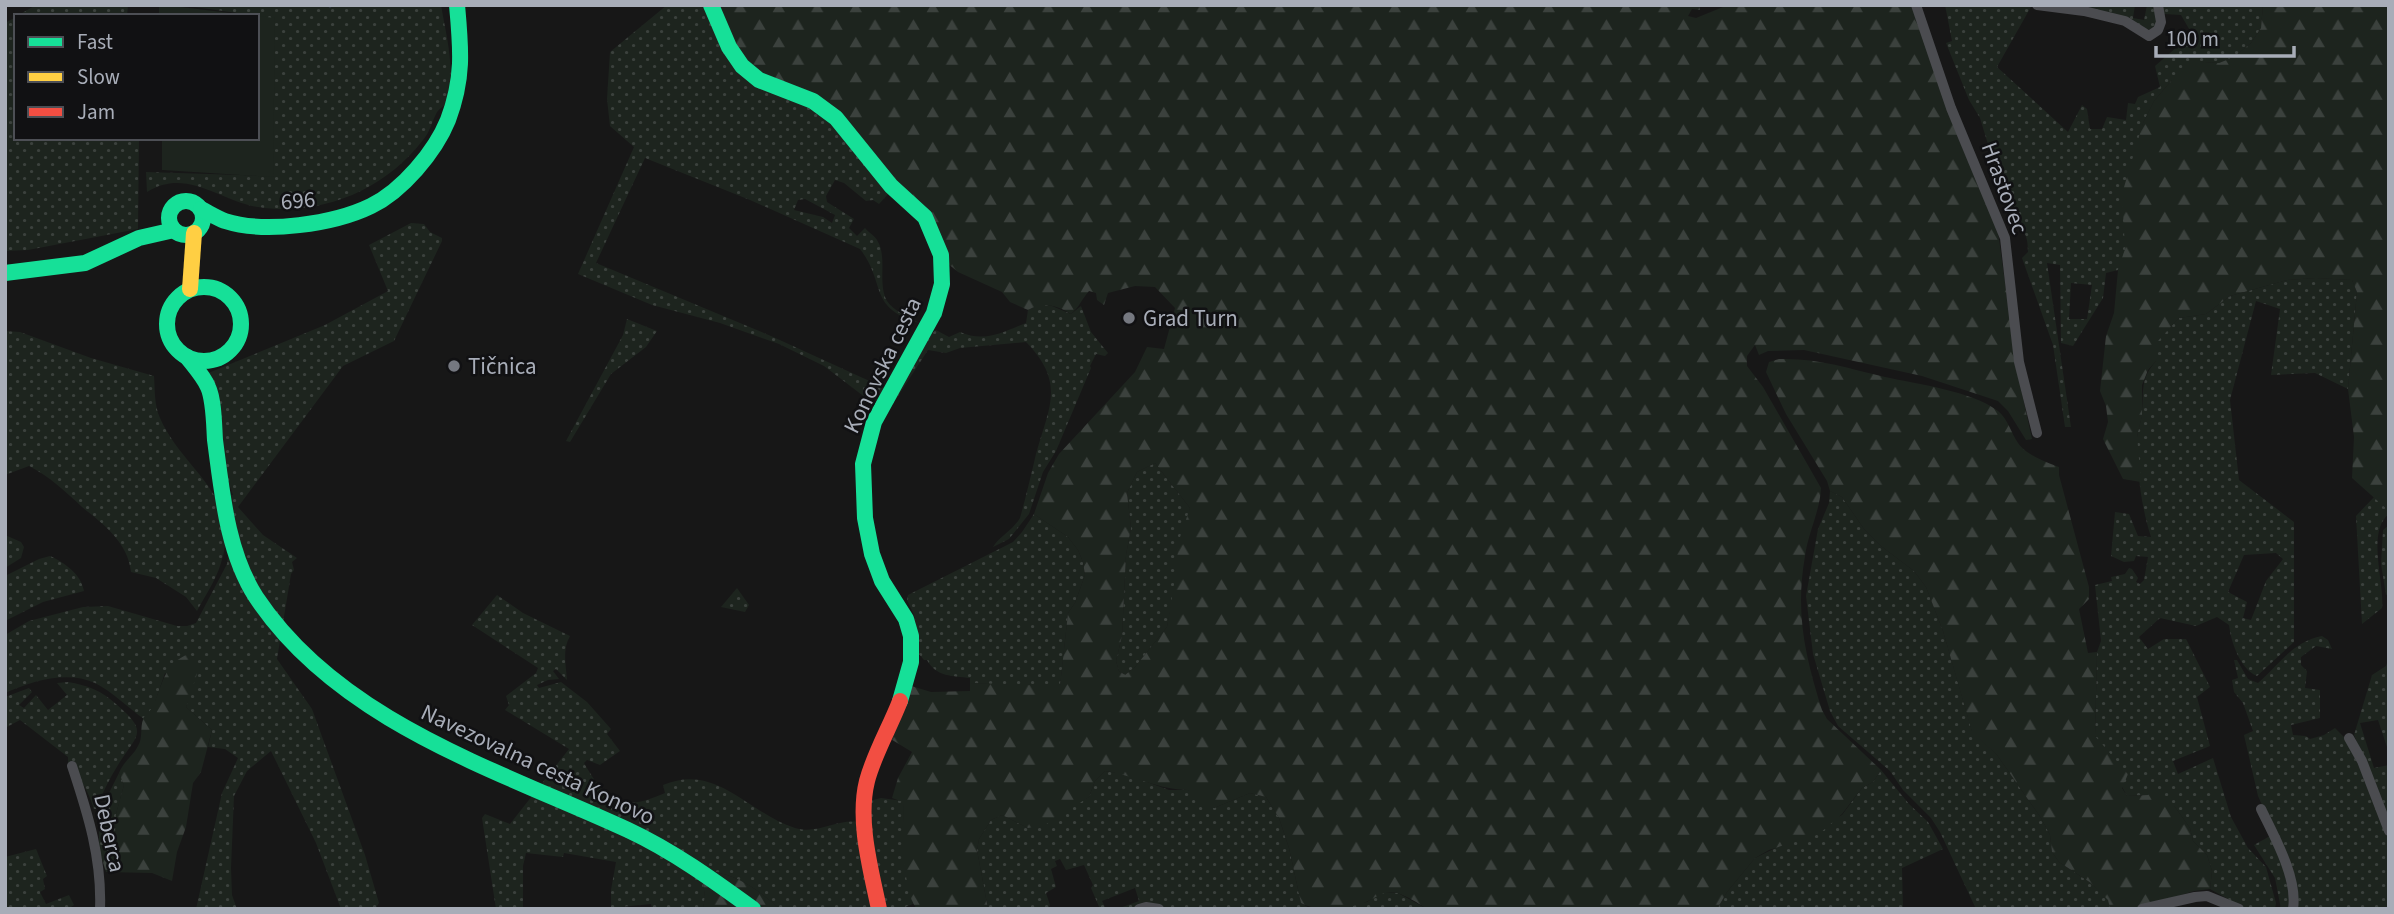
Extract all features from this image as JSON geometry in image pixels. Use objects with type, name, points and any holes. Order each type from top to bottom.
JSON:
[{"type":"main road","name":"696","points":[[5,273],[85,263],[139,239],[181,201],[193,202],[226,221],[257,226],[315,225],[372,206],[409,178],[433,150],[447,122],[462,62],[457,5]]},
{"type":"main road","name":"Konovska cesta","points":[[711,5],[720,28],[744,68],[759,80],[812,100],[831,114],[850,133],[892,187],[914,205],[928,222],[936,240],[941,265],[940,301],[933,321],[874,421],[864,452],[867,526],[874,564],[881,580],[909,619],[912,646],[908,681],[867,781],[864,796],[869,855],[879,909]]},
{"type":"main road","points":[[188,235],[203,220],[201,209]]},
{"type":"main road","points":[[169,214],[170,225],[188,235]]},
{"type":"main road","name":"696","points":[[139,239],[188,235],[226,221]]},
{"type":"main road","points":[[188,235],[193,272],[190,289],[214,288]]},
{"type":"main road","points":[[187,357],[199,361],[223,356],[239,337],[241,325],[234,302],[193,272]]},
{"type":"main road","name":"Navezovalna cesta Konovo","points":[[190,289],[179,296],[167,316],[170,340],[177,350],[187,357],[209,388],[220,478],[234,547],[255,595],[276,625],[300,652],[346,689],[405,727],[474,762],[630,831],[682,859],[753,909]]},
{"type":"main road","points":[[209,388],[223,356]]},
{"type":"street","name":"Hrastovec","points":[[1916,5],[1951,108],[2005,238],[2020,362],[2037,433]]},
{"type":"street","points":[[2038,5],[2084,11],[2125,21],[2149,36],[2158,30],[2161,22],[2158,5]]},
{"type":"street","points":[[2349,738],[2362,761],[2389,831]]},
{"type":"street","name":"Deberca","points":[[72,766],[89,817],[100,868],[100,909]]},
{"type":"street","points":[[2261,809],[2283,854],[2290,880],[2293,909]]},
{"type":"street","points":[[2142,909],[2207,896],[2239,909]]},
{"type":"street","points":[[1139,909],[1159,909]]},
{"type":"green space","points":[[36,5],[128,5],[127,14],[20,14]]},
{"type":"green space","points":[[159,5],[165,5],[239,14],[159,14]]},
{"type":"green space","points":[[181,5],[441,5],[451,77],[446,102],[437,112],[423,140],[408,158],[370,186],[327,203],[305,208],[258,207],[203,188],[175,183],[161,185],[147,192],[146,172],[272,176],[259,14]]},
{"type":"green space","points":[[667,5],[707,5],[823,112],[890,192],[879,204],[873,200],[866,201],[844,183],[835,180],[826,196],[827,202],[854,219],[849,228],[857,236],[865,228],[876,238],[882,254],[883,286],[887,301],[919,323],[903,317],[885,302],[860,249],[750,200],[645,158],[596,263],[771,336],[887,389],[877,400],[866,398],[824,366],[779,344],[720,323],[652,305],[578,274],[634,147],[610,126],[607,99],[610,52]],"holes":[[[805,199],[835,215],[832,223],[823,217],[794,210],[798,200]]]},
{"type":"green space","points":[[714,5],[1699,5],[1700,10],[1692,9],[1688,16],[1696,18],[1728,5],[1912,5],[1963,150],[1996,217],[2017,371],[2032,439],[2026,440],[2008,411],[1998,401],[1922,376],[1804,350],[1768,351],[1759,355],[1755,345],[1747,356],[1747,366],[1763,387],[1821,488],[1807,547],[1801,597],[1803,634],[1822,710],[1827,719],[1881,770],[1873,782],[1862,788],[1842,814],[1819,834],[1769,850],[1755,858],[1727,892],[1717,909],[1427,909],[1392,892],[1350,907],[1316,908],[1301,903],[1289,848],[1279,818],[1266,797],[1250,793],[1214,808],[1204,807],[1188,790],[1167,788],[1105,771],[1095,781],[1089,797],[1045,825],[1028,828],[1002,815],[991,820],[979,839],[977,850],[988,909],[917,909],[908,888],[906,873],[903,802],[892,798],[898,778],[912,752],[889,738],[908,685],[931,692],[970,691],[970,683],[1060,686],[1068,613],[1075,603],[1085,575],[1078,550],[1068,537],[1034,514],[1048,473],[1059,454],[1135,372],[1147,347],[1164,349],[1175,308],[1155,287],[1135,286],[1108,293],[1104,305],[1097,300],[1096,293],[1089,291],[1071,314],[1050,306],[1028,310],[1010,302],[1002,292],[958,272],[946,262],[942,242],[888,178],[852,129],[776,86],[749,66]],"holes":[[[1155,463],[1190,508],[1179,540],[1167,627],[1135,667],[1125,675],[1119,671],[1116,661],[1122,636],[1126,555],[1131,528],[1127,493],[1137,472]]]},
{"type":"green space","points":[[1945,5],[2032,5],[1997,67],[2068,132],[2082,105],[2087,109],[2090,129],[2102,129],[2107,117],[2126,120],[2128,103],[2135,104],[2138,97],[2160,87],[2155,66],[2192,34],[2181,15],[2164,14],[2161,5],[2263,5],[2261,28],[2251,43],[2234,57],[2219,63],[2204,62],[2171,81],[2154,101],[2143,123],[2124,257],[2118,270],[2106,273],[2103,298],[2073,346],[2061,343],[2060,265],[2047,263],[2071,427],[2065,427],[2053,345],[2022,258],[2028,252],[2026,237],[2023,230],[2011,221],[2006,205],[2010,194],[2006,182],[1997,174],[1980,118],[1969,100],[1946,43],[1952,41]],"holes":[[[2071,283],[2092,285],[2087,319],[2069,319]]]},
{"type":"green space","points":[[2049,5],[2135,5],[2133,18],[2144,20],[2147,5],[2156,5],[2157,25],[2153,30],[2145,29]]},
{"type":"green space","points":[[2263,5],[2389,5],[2389,511],[2352,478],[2354,437],[2348,389],[2357,292],[2352,280],[2287,280],[2230,296],[2206,314],[2179,318],[2156,343],[2156,361],[2148,370],[2142,385],[2142,416],[2137,436],[2141,482],[2123,479],[2103,439],[2108,422],[2100,391],[2106,336],[2114,313],[2118,270],[2125,249],[2122,194],[2143,123],[2154,101],[2188,66],[2204,62],[2219,63],[2234,57],[2251,43],[2261,28]]},
{"type":"green space","points":[[259,16],[275,18],[273,177],[162,170],[162,140],[259,140]]},
{"type":"green space","points":[[14,18],[14,140],[139,140],[138,229],[28,250],[5,251],[5,23]]},
{"type":"green space","points":[[411,223],[424,224],[430,232],[442,238],[442,241],[394,341],[343,366],[238,507],[263,535],[297,558],[292,562],[294,570],[291,574],[277,659],[312,709],[365,855],[379,903],[375,909],[341,909],[316,843],[271,751],[247,771],[234,796],[231,868],[232,895],[237,909],[196,909],[222,793],[238,758],[225,749],[208,747],[212,730],[186,707],[189,695],[165,673],[153,708],[144,719],[108,691],[84,679],[61,677],[5,693],[5,635],[29,621],[83,607],[108,606],[177,626],[196,623],[227,564],[230,540],[221,497],[233,495],[209,426],[201,376],[325,325],[388,291],[369,245]]},
{"type":"green space","points":[[2287,280],[2352,280],[2357,292],[2348,389],[2315,373],[2271,375],[2280,309],[2256,301],[2230,400],[2239,480],[2294,522],[2294,642],[2257,676],[2241,661],[2234,647],[2229,625],[2217,617],[2196,626],[2160,618],[2139,637],[2148,649],[2164,639],[2186,639],[2210,687],[2197,697],[2210,746],[2173,761],[2178,774],[2213,758],[2231,817],[2248,848],[2266,867],[2276,903],[2275,909],[2246,909],[2210,889],[2212,871],[2207,855],[2193,841],[2190,828],[2175,807],[2148,795],[2127,796],[2095,736],[2097,652],[2101,641],[2095,585],[2112,581],[2111,577],[2125,574],[2129,568],[2138,578],[2136,582],[2140,584],[2144,580],[2148,557],[2136,556],[2134,561],[2124,562],[2111,556],[2115,512],[2129,514],[2138,536],[2151,537],[2140,488],[2137,439],[2145,379],[2156,361],[2155,343],[2179,318],[2206,314],[2230,296]],"holes":[[[2276,553],[2283,559],[2266,581],[2251,620],[2243,618],[2247,602],[2228,592],[2244,555]]]},
{"type":"green space","points":[[1039,304],[1071,314],[1081,306],[1091,332],[1108,353],[1105,356],[1096,354],[1090,366],[1056,451],[1043,472],[1029,514],[1009,539],[993,547],[1020,518],[1049,409],[1050,383],[1038,357],[1026,342],[960,348],[946,353],[928,350],[887,413],[930,335],[936,330],[949,337],[960,332],[977,337],[1001,333],[1026,323],[1028,310]]},
{"type":"green space","points":[[627,319],[657,331],[646,347],[611,374],[570,442],[566,441],[623,335]]},
{"type":"green space","points":[[5,331],[20,332],[91,358],[154,376],[160,418],[170,437],[207,485],[224,519],[226,539],[221,563],[197,611],[186,597],[156,578],[131,572],[120,543],[98,520],[51,480],[29,466],[5,475]]},
{"type":"green space","points":[[1779,359],[1832,364],[1974,398],[2001,414],[2018,443],[2026,451],[2059,467],[2089,587],[2089,599],[2079,609],[2088,653],[2097,652],[2095,736],[2128,774],[2122,788],[2127,796],[2148,795],[2153,792],[2175,807],[2190,828],[2193,841],[2207,855],[2212,871],[2210,889],[2194,891],[2142,907],[2110,908],[2108,900],[2091,883],[2059,862],[2052,852],[2050,835],[2041,818],[1997,755],[1972,732],[1943,631],[1926,587],[1914,571],[1864,529],[1842,497],[1830,491],[1827,481],[1786,414],[1766,372],[1769,362]]},
{"type":"green space","points":[[1155,463],[1190,508],[1167,627],[1135,667],[1125,675],[1119,671],[1116,661],[1122,636],[1126,555],[1131,528],[1127,493],[1137,472]]},
{"type":"green space","points":[[1830,491],[1842,497],[1864,529],[1914,571],[1926,587],[1943,631],[1972,731],[1997,755],[2041,818],[2050,835],[2052,852],[2059,862],[2091,883],[2109,900],[2110,908],[1976,909],[1931,818],[1903,790],[1890,771],[1838,726],[1830,711],[1813,654],[1806,596],[1818,529],[1829,503]]},
{"type":"green space","points":[[2375,496],[2389,511],[2382,522],[2377,545],[2382,608],[2362,624],[2356,516]]},
{"type":"green space","points":[[1034,514],[1068,537],[1078,550],[1085,575],[1075,603],[1068,613],[1060,687],[970,683],[970,678],[945,675],[935,670],[918,653],[917,631],[907,600],[908,595],[1013,542]]},
{"type":"green space","points":[[2389,525],[2389,593],[2386,595],[2381,564],[2383,530]]},
{"type":"green space","points":[[5,535],[21,542],[24,547],[21,558],[5,568]]},
{"type":"green space","points":[[50,556],[72,570],[80,579],[84,591],[43,602],[5,621],[5,576]]},
{"type":"green space","points":[[737,588],[749,605],[745,612],[721,607]]},
{"type":"green space","points":[[497,595],[523,613],[570,636],[565,652],[567,680],[556,669],[553,671],[559,679],[537,685],[539,688],[561,682],[587,702],[611,729],[607,734],[620,751],[600,765],[587,760],[584,763],[608,795],[626,803],[637,802],[665,793],[663,785],[682,780],[699,780],[731,792],[778,821],[795,828],[811,830],[858,822],[874,909],[780,909],[748,885],[731,876],[711,871],[703,883],[703,909],[652,909],[651,904],[611,908],[616,862],[564,853],[563,857],[526,853],[523,866],[523,909],[496,909],[482,818],[485,814],[510,824],[569,749],[505,710],[509,705],[506,696],[536,673],[538,668],[472,625]]},
{"type":"green space","points":[[2322,636],[2328,640],[2332,649],[2316,646],[2301,657],[2301,665],[2307,671],[2305,688],[2320,690],[2320,718],[2291,725],[2293,735],[2310,739],[2335,728],[2347,740],[2389,838],[2389,909],[2298,909],[2258,796],[2244,735],[2253,731],[2243,703],[2234,692],[2232,680],[2238,678],[2234,660],[2237,660],[2248,679],[2258,683],[2294,648]]},
{"type":"green space","points":[[189,654],[196,659],[197,674],[186,707],[212,730],[201,772],[193,783],[186,827],[177,852],[172,881],[152,873],[106,872],[101,856],[109,853],[115,845],[116,814],[124,785],[119,773],[140,743],[143,719],[153,706],[165,675],[174,663]]},
{"type":"green space","points":[[2389,657],[2389,753],[2378,720],[2360,723],[2374,768],[2389,765],[2389,821],[2354,735],[2372,675],[2386,666]]},
{"type":"green space","points":[[68,682],[100,692],[127,714],[137,728],[135,740],[112,776],[96,809],[81,781],[68,767],[68,757],[20,720],[5,728],[5,697],[29,688],[32,692],[19,705],[24,708],[36,695],[48,710],[67,695],[57,683]]},
{"type":"green space","points":[[1881,770],[1928,822],[1943,849],[1902,868],[1903,909],[1717,909],[1727,892],[1755,858],[1842,815],[1862,788],[1873,782]]},
{"type":"green space","points":[[1105,771],[1125,774],[1169,790],[1188,790],[1214,808],[1250,793],[1266,797],[1279,818],[1289,848],[1301,903],[1311,909],[1164,909],[1147,906],[1117,909],[1139,901],[1135,888],[1102,901],[1106,909],[1100,909],[1084,865],[1066,870],[1060,859],[1055,861],[1057,866],[1051,869],[1056,887],[1046,893],[1050,905],[1048,909],[988,909],[977,850],[979,839],[991,820],[1002,815],[1028,828],[1089,797],[1095,781]]},
{"type":"green space","points":[[119,773],[124,785],[116,814],[115,845],[109,853],[101,856],[99,813]]},
{"type":"green space","points":[[881,798],[903,801],[906,874],[913,904],[900,909],[880,909],[869,801]]},
{"type":"green space","points":[[2270,836],[2281,856],[2292,909],[2281,909],[2275,878],[2254,845]]},
{"type":"green space","points":[[36,849],[47,876],[43,879],[45,889],[40,892],[46,904],[69,895],[74,905],[68,909],[5,909],[5,857]]},
{"type":"green space","points":[[711,871],[731,876],[748,885],[780,909],[703,909],[703,883]]},
{"type":"green space","points":[[1382,892],[1398,893],[1427,909],[1328,909],[1367,902]]},
{"type":"traffic: fast","points":[[201,209],[225,221],[241,225],[279,227],[338,218],[371,206],[394,191],[426,157],[448,120],[459,77],[460,36],[457,5]]},
{"type":"traffic: fast","points":[[711,5],[729,47],[742,66],[759,80],[813,101],[836,118],[891,186],[925,217],[941,255],[942,284],[934,313],[874,422],[863,464],[865,518],[872,554],[882,581],[906,619],[911,636],[911,662],[900,701]]},
{"type":"traffic: fast","points":[[186,201],[198,206],[203,218],[198,230],[186,235],[174,230],[169,218],[174,206],[186,201]]},
{"type":"traffic: fast","points":[[5,273],[85,263],[139,238],[174,230]]},
{"type":"traffic: fast","points":[[204,287],[225,293],[235,303],[241,324],[235,345],[225,355],[204,361],[183,355],[173,345],[167,324],[173,303],[183,293],[204,287]]},
{"type":"traffic: fast","points":[[187,357],[204,379],[210,392],[223,501],[238,561],[256,597],[290,640],[331,678],[376,710],[424,738],[645,838],[692,866],[753,909]]},
{"type":"traffic: slow","points":[[190,289],[194,233]]},
{"type":"traffic: jam","points":[[879,909],[866,845],[864,796],[874,761],[900,701]]},
{"type":"place","name":"Grad Turn","points":[[1129,318]]},
{"type":"place","name":"Tičnica","points":[[454,366]]}]
